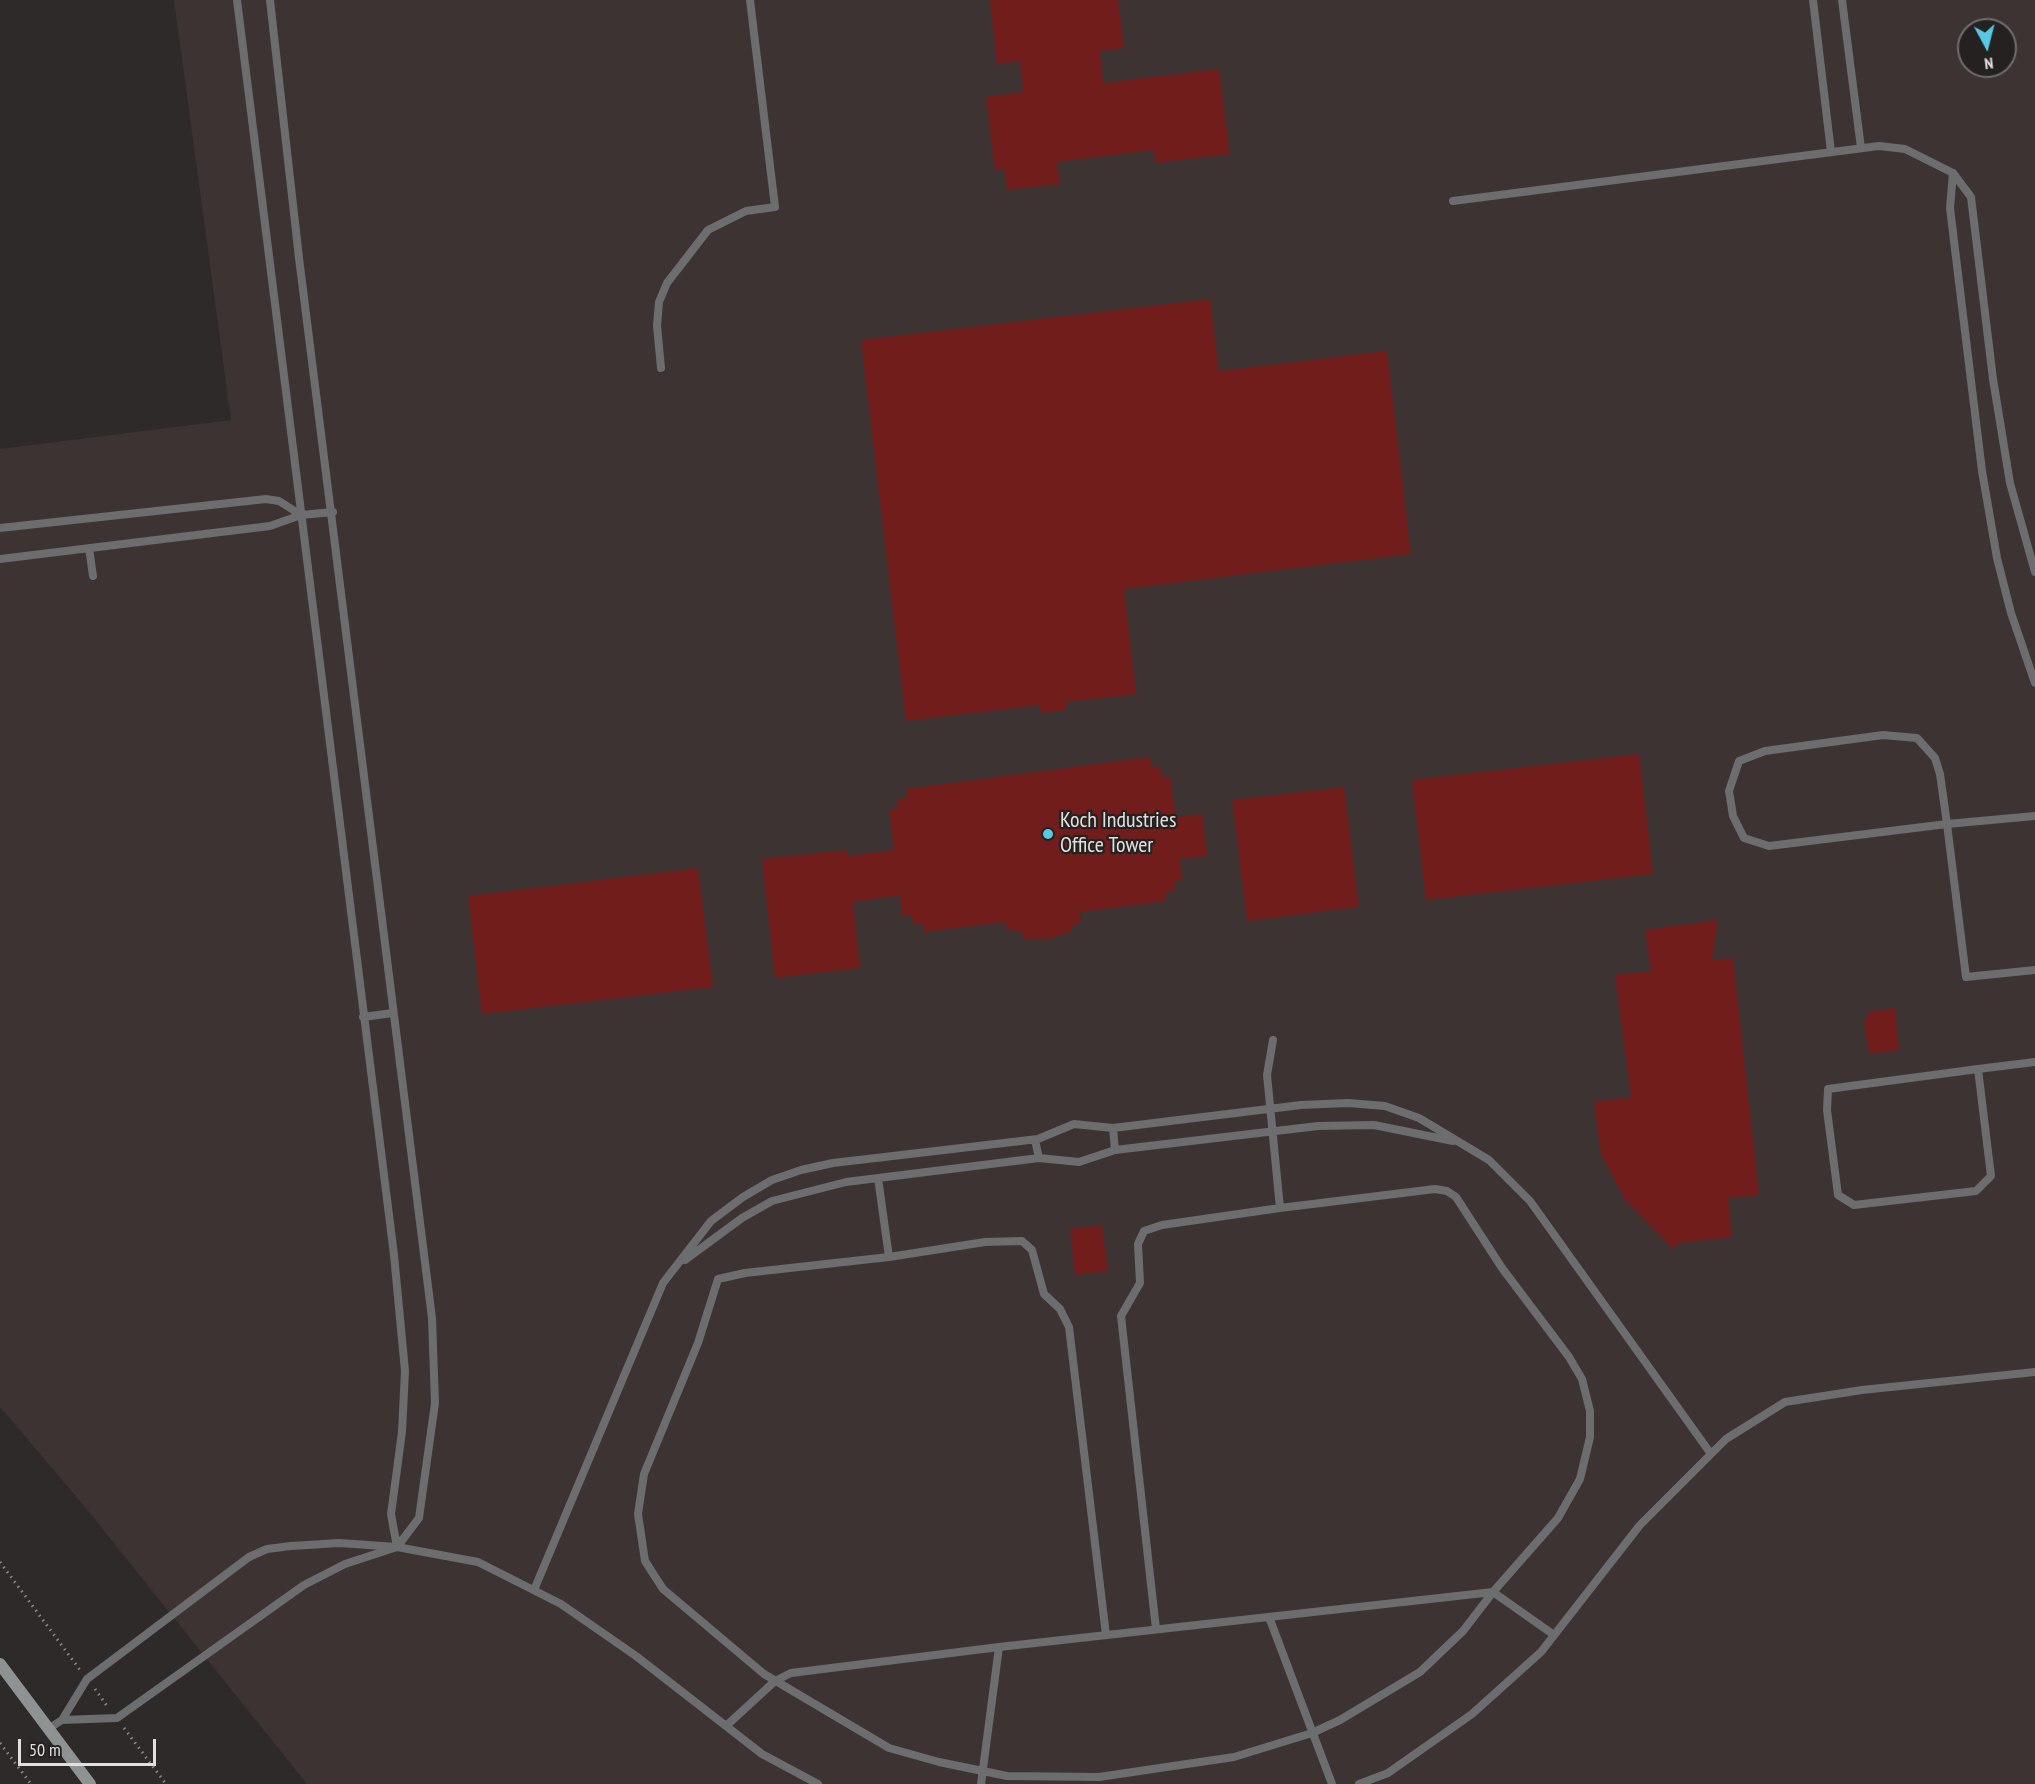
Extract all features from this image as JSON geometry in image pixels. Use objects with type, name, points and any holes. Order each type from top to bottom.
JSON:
[{"type":"main road","points":[[0,1664],[90,1784]]},
{"type":"lane","points":[[237,0],[394,1255],[405,1371],[402,1432],[391,1514],[397,1547]]},
{"type":"lane","points":[[62,1720],[117,1718],[304,1585],[345,1564],[397,1547],[418,1518],[435,1403],[436,1369],[432,1318],[333,513],[299,258],[270,0]]},
{"type":"lane","points":[[661,368],[657,326],[659,302],[667,283],[708,230],[746,211],[775,207],[750,0]]},
{"type":"lane","points":[[1813,0],[1831,152]]},
{"type":"lane","points":[[1842,0],[1861,148]]},
{"type":"lane","points":[[1453,201],[1879,146],[1905,149],[1953,173],[1971,197],[1993,379],[2010,483],[2035,572]]},
{"type":"lane","points":[[1953,173],[1950,208],[1982,471],[1999,569],[2010,614],[2035,683]]},
{"type":"lane","points":[[0,528],[266,499],[279,501],[301,515]]},
{"type":"lane","points":[[0,559],[270,526],[301,515],[333,513]]},
{"type":"lane","points":[[89,548],[93,576]]},
{"type":"lane","points":[[2035,816],[1947,824],[1769,846],[1744,838],[1733,816],[1729,791],[1739,761],[1765,751],[1883,735],[1917,738],[1935,758],[1947,824],[1966,977],[2035,970]]},
{"type":"lane","points":[[363,1017],[393,1013]]},
{"type":"lane","points":[[1273,1040],[1267,1075],[1280,1208]]},
{"type":"lane","points":[[1978,1069],[1991,1176],[1976,1191],[1854,1205],[1839,1195],[1827,1110],[1828,1089],[1978,1069],[2035,1062]]},
{"type":"lane","points":[[534,1590],[663,1283],[711,1221],[743,1197],[772,1180],[801,1170],[833,1163],[1035,1140],[1074,1124],[1113,1128],[1271,1108],[1348,1103],[1385,1106],[1419,1118],[1489,1160],[1530,1200],[1711,1454]]},
{"type":"lane","points":[[679,1264],[742,1218],[772,1201],[808,1190],[878,1178],[1038,1158],[1079,1162],[1115,1150],[1273,1130],[1374,1125],[1458,1142]]},
{"type":"lane","points":[[1113,1128],[1115,1150]]},
{"type":"lane","points":[[1035,1140],[1038,1158]]},
{"type":"lane","points":[[878,1178],[889,1257]]},
{"type":"lane","points":[[1106,1635],[1069,1327],[1060,1309],[1044,1294],[1032,1250],[1022,1241],[994,1242],[889,1257],[745,1273],[718,1279],[698,1343],[644,1474],[638,1514],[645,1561],[663,1589],[775,1681],[889,1748],[939,1762],[1007,1776],[1098,1777],[1234,1757],[1312,1733],[1340,1720],[1420,1672],[1463,1631],[1493,1592],[1558,1518],[1580,1479],[1590,1437],[1590,1411],[1582,1379],[1569,1357],[1502,1268],[1456,1197],[1447,1191],[1435,1189],[1162,1225],[1144,1231],[1138,1244],[1140,1283],[1121,1316],[1156,1629]]},
{"type":"lane","points":[[1359,1784],[1388,1773],[1472,1714],[1541,1652],[1640,1525],[1726,1439],[1785,1402],[1862,1389],[2035,1372]]},
{"type":"lane","points":[[48,1729],[62,1720],[87,1678],[249,1557],[267,1549],[291,1546],[339,1543],[397,1547],[478,1562],[561,1604],[636,1656],[762,1754],[818,1784]]},
{"type":"lane","points":[[726,1726],[775,1681],[791,1673],[1156,1629],[1493,1592],[1554,1635]]},
{"type":"lane","points":[[1269,1617],[1332,1784]]},
{"type":"lane","points":[[981,1784],[999,1647]]},
{"type":"path","points":[[0,1743],[31,1784]]},
{"type":"shaded area","points":[[174,0],[2035,0],[2035,1784],[307,1784],[85,1507],[0,1407],[0,449],[231,420]]},
{"type":"building","points":[[990,0],[1118,0],[1124,48],[1100,51],[1103,83],[1219,69],[1230,154],[1155,163],[1154,150],[1057,162],[1060,184],[1007,190],[1004,169],[995,170],[986,97],[1023,92],[1020,61],[997,64]]},
{"type":"building","points":[[1210,299],[1219,371],[1387,351],[1411,554],[1124,589],[1136,694],[1066,702],[1066,710],[1041,713],[1040,705],[906,721],[861,340]]},
{"type":"building","points":[[1639,754],[1653,874],[1426,900],[1412,780]]},
{"type":"building","name":"Koch Industries Office Tower","points":[[1150,757],[1151,767],[1160,766],[1162,777],[1170,776],[1176,817],[1202,814],[1207,856],[1180,859],[1182,880],[1174,882],[1175,891],[1165,893],[1166,901],[1080,912],[1081,921],[1072,927],[1072,931],[1049,939],[1024,939],[1022,932],[1006,929],[1005,922],[924,932],[923,923],[913,924],[912,915],[902,916],[900,895],[853,902],[860,968],[775,978],[762,859],[847,850],[848,856],[894,850],[889,810],[898,808],[897,799],[907,798],[906,789]]},
{"type":"building","points":[[1344,787],[1359,907],[1247,921],[1232,800]]},
{"type":"building","points":[[698,868],[713,987],[482,1014],[468,896]]},
{"type":"building","points":[[1718,920],[1712,960],[1733,958],[1759,1195],[1728,1198],[1732,1237],[1678,1243],[1674,1250],[1625,1200],[1601,1154],[1594,1102],[1631,1097],[1615,975],[1651,971],[1645,930]]},
{"type":"building","points":[[1895,1008],[1899,1050],[1869,1054],[1864,1020],[1868,1019],[1867,1012]]},
{"type":"building","points":[[1102,1225],[1108,1271],[1075,1275],[1070,1229]]},
{"type":"place","name":"Koch Industries Office Tower","points":[[1048,834]]}]
